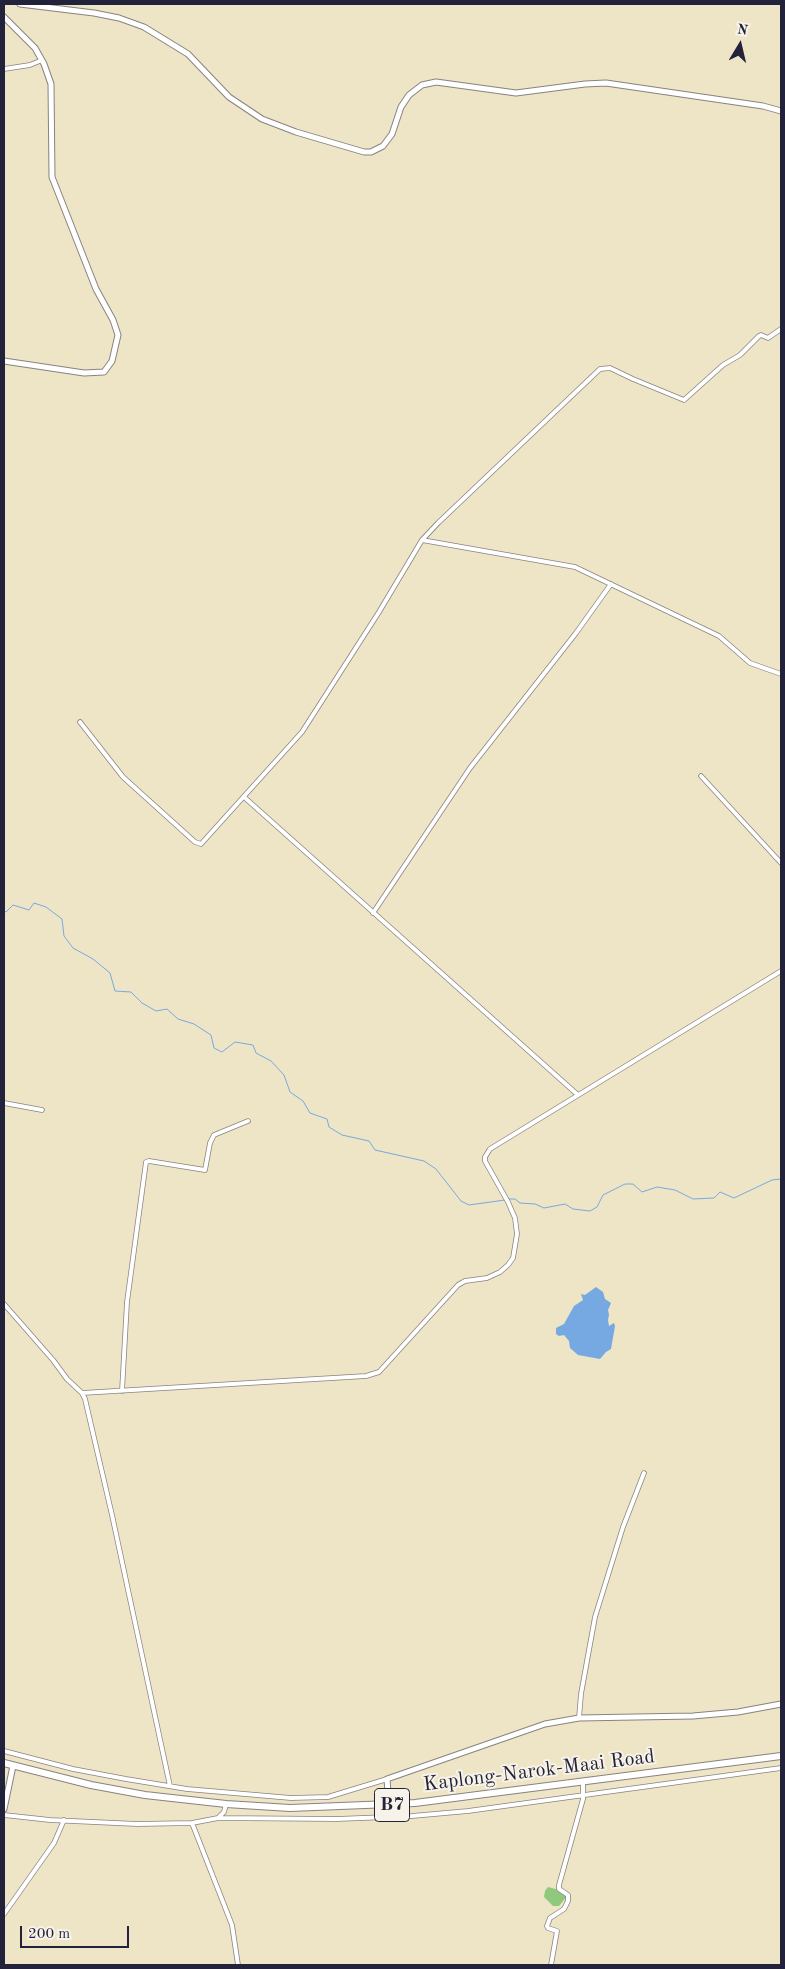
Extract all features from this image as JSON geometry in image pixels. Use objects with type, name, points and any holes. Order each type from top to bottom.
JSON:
[{"type":"highway","name":"Kaplong-Narok-Maai Road","points":[[4,1763],[91,1786],[226,1804],[290,1808],[389,1805],[781,1756]]},
{"type":"street","points":[[20,4],[119,18],[144,27],[188,54],[229,97],[262,119],[287,129],[364,152],[371,152],[383,146],[392,134],[401,107],[409,95],[422,85],[436,82],[516,93],[606,83],[763,106],[781,111]]},
{"type":"street","points":[[4,17],[35,48],[42,60],[51,84],[52,177],[96,289],[116,327],[118,340],[112,361],[107,369],[99,373],[4,361]]},
{"type":"street","points":[[4,68],[42,60]]},
{"type":"street","points":[[80,722],[123,777],[199,844],[204,842],[302,732],[379,612],[422,540],[600,369],[610,368],[633,380],[684,400],[723,365],[740,355],[759,336],[762,335],[768,338],[781,329]]},
{"type":"street","points":[[422,540],[575,567],[726,639],[750,663],[781,674]]},
{"type":"street","points":[[373,913],[470,768],[576,633],[611,584]]},
{"type":"street","points":[[701,776],[781,863]]},
{"type":"street","points":[[244,797],[578,1094]]},
{"type":"street","points":[[82,1393],[366,1376],[379,1372],[458,1285],[465,1281],[488,1278],[508,1265],[513,1258],[516,1246],[515,1218],[485,1161],[485,1157],[490,1149],[781,971]]},
{"type":"street","points":[[4,1104],[42,1110]]},
{"type":"street","points":[[122,1391],[127,1302],[146,1162],[205,1170],[210,1143],[214,1135],[248,1121]]},
{"type":"street","points":[[4,1304],[53,1360],[67,1379],[82,1393],[112,1515],[170,1786]]},
{"type":"street","points":[[578,1718],[595,1617],[623,1527],[644,1473]]},
{"type":"street","points":[[4,1751],[35,1760],[126,1780],[291,1798],[328,1797],[387,1779],[545,1724],[578,1718],[692,1716],[738,1712],[781,1704]]},
{"type":"street","points":[[32,1771],[35,1760]]},
{"type":"street","points":[[4,1809],[6,1790],[13,1766]]},
{"type":"street","points":[[4,1815],[137,1824],[192,1823],[218,1818],[337,1819],[412,1816],[468,1811],[781,1768]]},
{"type":"street","points":[[387,1779],[389,1805]]},
{"type":"street","points":[[551,1965],[557,1931],[547,1926],[550,1918],[564,1910],[568,1901],[568,1896],[559,1889],[559,1884],[583,1796],[584,1782]]},
{"type":"street","points":[[290,1808],[291,1798]]},
{"type":"street","points":[[218,1818],[224,1812],[226,1804]]},
{"type":"street","points":[[4,1914],[54,1843],[64,1820]]},
{"type":"street","points":[[192,1823],[232,1926],[238,1965]]},
{"type":"green space","points":[[548,1887],[563,1891],[568,1895],[559,1906],[553,1906],[544,1897]]},
{"type":"water","points":[[596,1287],[603,1292],[605,1299],[611,1303],[608,1310],[609,1326],[614,1323],[615,1326],[611,1349],[600,1359],[578,1355],[570,1348],[569,1341],[564,1335],[559,1336],[556,1334],[556,1328],[564,1324],[574,1306],[583,1300],[581,1294],[585,1295]]},
{"type":"waterway","points":[[4,911],[6,912],[13,905],[29,910],[34,903],[46,907],[62,919],[64,936],[73,948],[93,959],[110,973],[115,991],[131,992],[142,1003],[156,1011],[167,1009],[178,1019],[194,1024],[211,1035],[214,1048],[222,1052],[235,1042],[253,1045],[256,1053],[271,1061],[284,1075],[290,1092],[303,1101],[310,1113],[327,1119],[329,1127],[342,1135],[369,1141],[375,1150],[424,1161],[436,1169],[461,1201],[469,1205],[505,1200]]},
{"type":"waterway","points":[[509,1199],[515,1199],[520,1203],[535,1204],[544,1208],[565,1204],[573,1209],[590,1211],[597,1207],[603,1195],[625,1184],[633,1184],[642,1192],[657,1187],[675,1190],[693,1199],[714,1198],[720,1192],[734,1198],[772,1180],[781,1179]]}]
